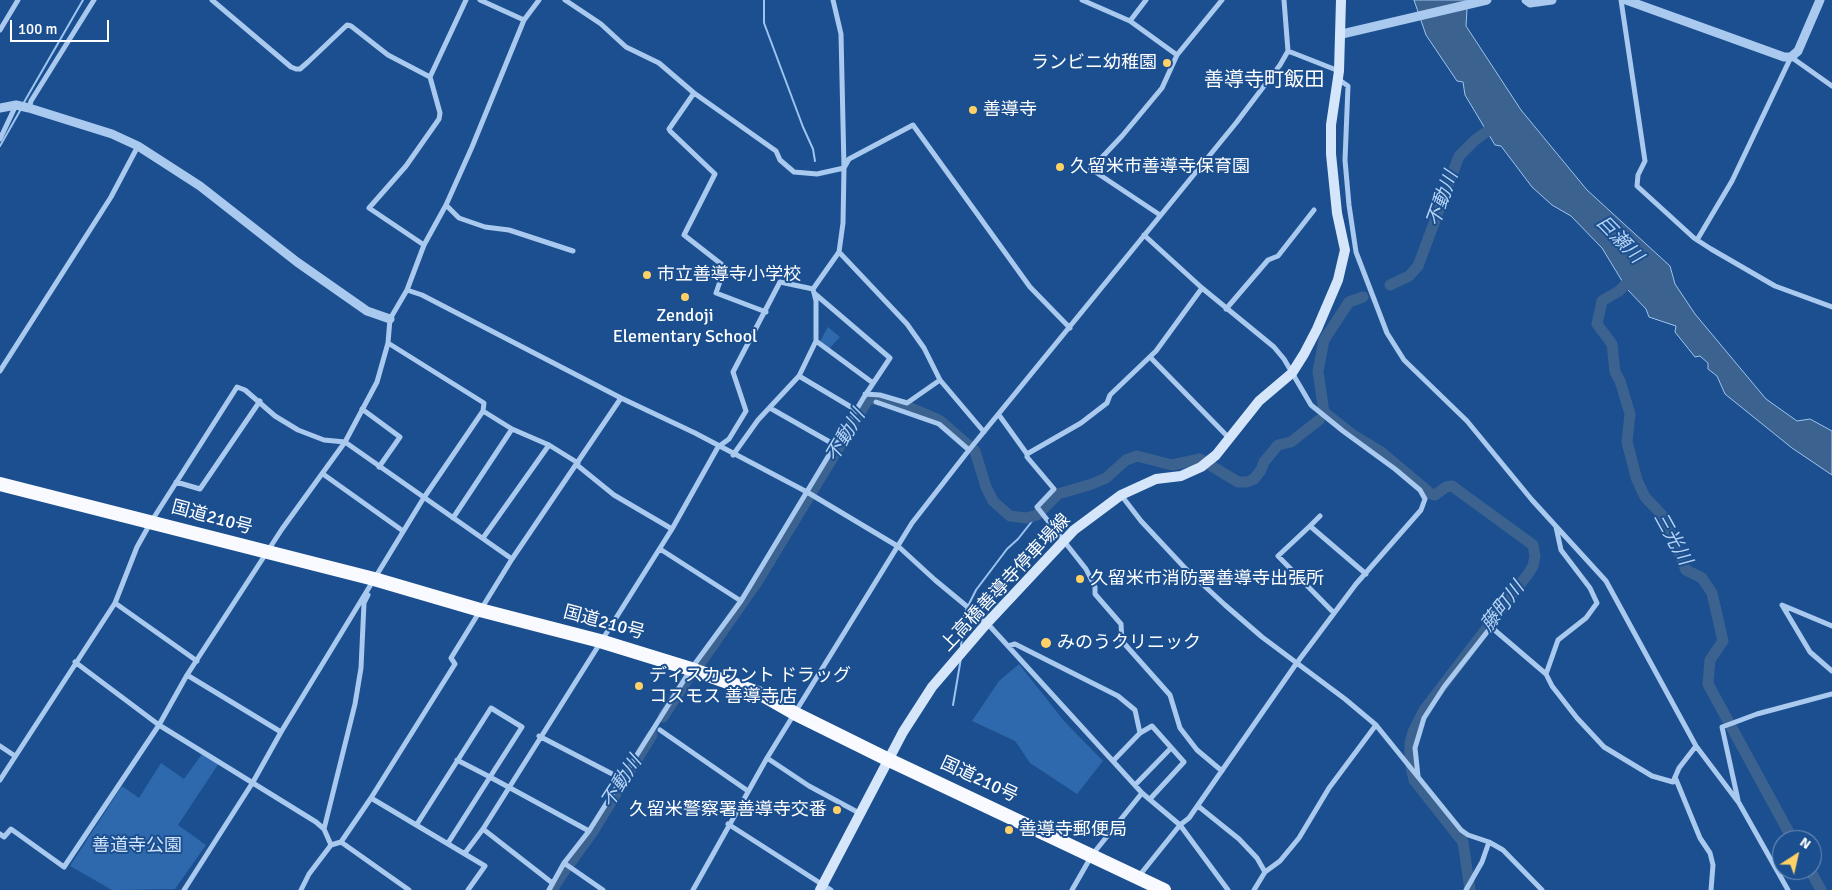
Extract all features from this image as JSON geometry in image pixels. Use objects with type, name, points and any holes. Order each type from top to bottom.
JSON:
[{"type":"highway","name":"国道210号","points":[[0,484],[374,579],[480,610],[600,641],[690,669],[761,694],[796,714],[890,760],[1164,890]]},
{"type":"main road","name":"上高橋善導寺停車場線","points":[[825,888],[903,732],[932,687],[987,623],[1063,540],[1121,496],[1156,479],[1181,476],[1201,467],[1216,455],[1230,440],[1259,401],[1292,373],[1318,329],[1344,263],[1345,250],[1336,205],[1331,154],[1331,125],[1339,75],[1342,34],[1341,0]]},
{"type":"street","points":[[0,30],[18,0]]},
{"type":"street","points":[[29,108],[31,101],[94,0]]},
{"type":"street","points":[[212,0],[296,69],[300,69],[346,26],[351,26],[388,55],[430,77]]},
{"type":"street","points":[[424,246],[369,208],[406,166],[440,119],[430,77],[466,0]]},
{"type":"street","points":[[480,0],[524,20]]},
{"type":"street","points":[[0,834],[4,837],[11,829],[64,867],[159,725],[186,675],[269,552],[300,502],[323,474],[345,442],[376,382],[388,343],[390,319],[407,290],[424,246],[446,205],[495,95],[524,20],[539,0]]},
{"type":"street","points":[[566,0],[601,24],[626,46],[659,63],[694,93],[776,151],[780,160],[794,172],[817,174],[844,168],[849,159],[913,125],[1030,287],[1070,328]]},
{"type":"street","points":[[733,455],[758,420],[799,376],[816,341],[813,291],[839,252],[843,223],[844,168],[841,34],[832,0]]},
{"type":"street","points":[[1082,0],[1130,21],[1177,55]]},
{"type":"street","points":[[1130,21],[1146,0]]},
{"type":"street","points":[[1160,215],[1091,169],[1122,136],[1162,88],[1177,55],[1222,0]]},
{"type":"street","points":[[693,890],[728,824],[767,758],[796,714],[912,523],[969,450],[1270,80],[1288,52],[1284,0]]},
{"type":"street","points":[[1342,34],[1487,0]]},
{"type":"street","points":[[1526,0],[1530,3],[1546,0]]},
{"type":"street","points":[[1621,0],[1645,161],[1638,174],[1637,186],[1697,240],[1775,286],[1832,307]]},
{"type":"street","points":[[1626,0],[1784,57],[1791,57],[1832,86]]},
{"type":"street","points":[[1697,240],[1732,181],[1791,57],[1798,51],[1820,0]]},
{"type":"street","points":[[1288,52],[1339,75],[1348,86],[1345,160],[1356,252],[1386,333],[1404,360],[1467,421],[1556,526],[1606,581],[1696,746],[1739,803],[1788,890]]},
{"type":"street","points":[[694,93],[669,129],[715,174],[684,235],[725,267],[716,293],[766,312]]},
{"type":"street","points":[[0,139],[6,105],[29,108],[112,134],[138,146],[200,186],[297,262],[367,311],[390,319]]},
{"type":"street","points":[[0,371],[111,197],[138,146]]},
{"type":"street","points":[[446,205],[459,218],[485,227],[509,230],[573,251]]},
{"type":"street","points":[[1226,308],[1268,260],[1278,256],[1314,210]]},
{"type":"street","points":[[1138,877],[1198,806],[1296,664],[1334,614],[1425,505],[1424,495],[1395,469],[1343,432],[1311,405],[1284,359],[1274,348],[1202,288],[1144,235]]},
{"type":"street","points":[[839,252],[907,324],[924,348],[940,380],[984,432]]},
{"type":"street","points":[[464,853],[509,788],[539,736],[581,675],[600,641],[660,549],[718,447],[729,439],[746,411],[734,372],[780,282],[813,291],[890,358],[865,394],[809,493],[740,601],[690,669],[589,831],[564,863],[548,890]]},
{"type":"street","points":[[1027,454],[1081,423],[1107,403],[1110,395],[1150,357],[1202,288]]},
{"type":"street","points":[[407,290],[422,295],[809,493],[899,547],[987,623],[1142,793],[1180,825],[1228,890]]},
{"type":"street","points":[[816,341],[873,383]]},
{"type":"street","points":[[184,890],[253,782],[281,732],[423,498],[483,411],[484,403],[388,343]]},
{"type":"street","points":[[1150,357],[1230,440]]},
{"type":"street","points":[[799,376],[856,410]]},
{"type":"street","points":[[865,394],[880,395],[907,403],[940,380]]},
{"type":"street","points":[[0,780],[115,603],[136,547],[237,387],[245,390],[276,416],[298,430],[324,440],[345,442],[512,559]]},
{"type":"street","points":[[301,890],[309,874],[331,845],[341,842],[371,798],[455,664],[451,658],[480,610],[512,559],[621,398]]},
{"type":"street","points":[[176,482],[200,489],[260,401]]},
{"type":"street","points":[[876,402],[939,424],[969,450]]},
{"type":"street","points":[[770,408],[835,445]]},
{"type":"street","points":[[362,409],[400,437],[379,467]]},
{"type":"street","points":[[483,411],[512,430],[549,445],[578,464],[614,495],[672,529]]},
{"type":"street","points":[[999,414],[1027,454],[1027,457],[1054,489],[1037,507],[1086,569],[1095,587],[1095,594],[1121,624],[1122,640],[1170,695],[1180,728],[1197,750],[1222,771]]},
{"type":"street","points":[[453,518],[512,430]]},
{"type":"street","points":[[483,538],[549,445]]},
{"type":"street","points":[[323,474],[403,531]]},
{"type":"street","points":[[1121,496],[1141,521],[1184,567],[1262,637],[1345,699],[1376,725],[1461,830],[1468,836],[1489,842],[1503,850],[1542,890]]},
{"type":"street","points":[[1320,516],[1278,556],[1334,614]]},
{"type":"street","points":[[1310,526],[1366,574]]},
{"type":"street","points":[[1546,674],[1558,640],[1586,618],[1597,603],[1590,588],[1561,550],[1556,526]]},
{"type":"street","points":[[660,549],[740,601]]},
{"type":"street","points":[[324,829],[355,704],[361,668],[364,603],[374,579]]},
{"type":"street","points":[[115,603],[197,661]]},
{"type":"street","points":[[1832,626],[1782,605],[1810,652],[1832,671]]},
{"type":"street","points":[[1418,779],[1415,748],[1424,718],[1444,687],[1491,627],[1546,674],[1577,718],[1604,747],[1638,770],[1673,782],[1696,746]]},
{"type":"street","points":[[1008,646],[1015,644],[1118,696],[1135,710],[1140,733]]},
{"type":"street","points":[[75,662],[159,725],[275,794],[324,829],[331,845]]},
{"type":"street","points":[[186,675],[281,732]]},
{"type":"street","points":[[1739,803],[1722,727],[1730,723],[1832,694]]},
{"type":"street","points":[[417,824],[491,708],[522,727],[448,843]]},
{"type":"street","points":[[1254,890],[1266,872],[1280,861],[1299,838],[1328,788],[1376,725]]},
{"type":"street","points":[[1113,761],[1140,733],[1152,726],[1184,762],[1150,799]]},
{"type":"street","points":[[660,730],[748,791]]},
{"type":"street","points":[[539,736],[622,779]]},
{"type":"street","points":[[0,746],[16,756]]},
{"type":"street","points":[[1135,785],[1171,748]]},
{"type":"street","points":[[767,758],[809,786],[861,814]]},
{"type":"street","points":[[457,760],[589,831]]},
{"type":"street","points":[[1675,777],[1700,838],[1710,853],[1713,865],[1711,890]]},
{"type":"street","points":[[1072,890],[1092,855],[1142,793]]},
{"type":"street","points":[[371,798],[485,866],[468,890]]},
{"type":"street","points":[[1198,806],[1238,839],[1257,858],[1266,872]]},
{"type":"street","points":[[728,824],[825,888]]},
{"type":"street","points":[[482,829],[551,882]]},
{"type":"street","points":[[341,842],[409,890]]},
{"type":"street","points":[[1466,890],[1472,882],[1489,842]]},
{"type":"street","points":[[564,863],[603,890]]},
{"type":"green space","points":[[828,327],[840,337],[828,350],[819,343]]},
{"type":"green space","points":[[1019,664],[1064,721],[1103,761],[1077,794],[1030,763],[1015,741],[972,721],[999,681]]},
{"type":"green space","name":"善道寺公園","points":[[202,754],[219,763],[178,825],[206,845],[175,889],[112,890],[70,866],[122,786],[139,798],[161,763],[184,779]]},
{"type":"water","name":"巨瀬川","points":[[1414,0],[1465,0],[1467,9],[1466,26],[1521,110],[1587,190],[1670,266],[1675,284],[1695,314],[1766,399],[1797,421],[1810,419],[1832,431],[1832,475],[1792,448],[1725,394],[1717,376],[1708,369],[1708,363],[1700,356],[1695,357],[1675,332],[1676,326],[1649,317],[1646,309],[1627,289],[1602,248],[1571,216],[1552,205],[1532,187],[1501,146],[1495,145],[1465,95],[1463,82],[1457,81],[1426,35]]},
{"type":"waterway","points":[[23,104],[83,0]]},
{"type":"waterway","points":[[764,0],[764,23],[813,149],[815,161]]},
{"type":"waterway","points":[[0,146],[21,109]]},
{"type":"waterway","name":"不動川","points":[[1390,285],[1409,276],[1418,266],[1459,156],[1475,140],[1499,123]]},
{"type":"waterway","name":"三光川","points":[[1635,275],[1619,291],[1602,301],[1597,324],[1612,344],[1615,372],[1620,381],[1630,414],[1627,442],[1637,480],[1645,497],[1663,516],[1686,570],[1702,578],[1712,593],[1723,641],[1710,660],[1708,684],[1788,830]]},
{"type":"waterway","name":"不動川","points":[[1324,413],[1318,371],[1324,340],[1349,302],[1363,297]]},
{"type":"waterway","name":"不動川","points":[[697,668],[759,579],[869,398],[904,405],[939,420],[975,451],[986,487],[993,501],[1010,516],[1026,518],[1037,515],[1058,494],[1106,478],[1126,460],[1137,456],[1172,465],[1200,459],[1238,482],[1247,482],[1254,479],[1264,462],[1278,445],[1291,442],[1319,420]]},
{"type":"waterway","name":"藤町川","points":[[1324,412],[1353,435],[1381,452],[1431,494],[1435,495],[1446,487],[1452,486],[1533,545],[1535,556],[1533,566],[1424,710],[1413,732],[1410,743],[1410,762],[1414,780],[1463,842],[1470,890]]},
{"type":"waterway","points":[[961,646],[964,614],[976,590],[1007,549],[1018,539],[1037,515]]},
{"type":"waterway","points":[[953,705],[961,658]]},
{"type":"waterway","name":"不動川","points":[[663,717],[689,677]]},
{"type":"waterway","name":"不動川","points":[[571,862],[594,830],[652,735]]},
{"type":"waterway","name":"不動川","points":[[552,890],[567,867]]},
{"type":"waterway","name":"三光川","points":[[1816,880],[1821,890]]},
{"type":"place","name":"ランビニ幼稚園","points":[[1167,63]]},
{"type":"place","name":"善導寺","points":[[973,110]]},
{"type":"place","name":"久留米市善導寺保育園","points":[[1060,167]]},
{"type":"place","name":"市立善導寺小学校","points":[[647,275]]},
{"type":"place","name":"Zendoji Elementary School","points":[[685,297]]},
{"type":"place","name":"久留米市消防署善導寺出張所","points":[[1080,579]]},
{"type":"place","name":"みのうクリニック","points":[[1046,643]]},
{"type":"place","name":"ディスカウント ドラッグ コスモス 善導寺店","points":[[639,686]]},
{"type":"place","name":"久留米警察署善導寺交番","points":[[837,810]]},
{"type":"place","name":"善導寺郵便局","points":[[1009,830]]},
{"type":"district","name":"善導寺町飯田","points":[[1264,81]]}]
